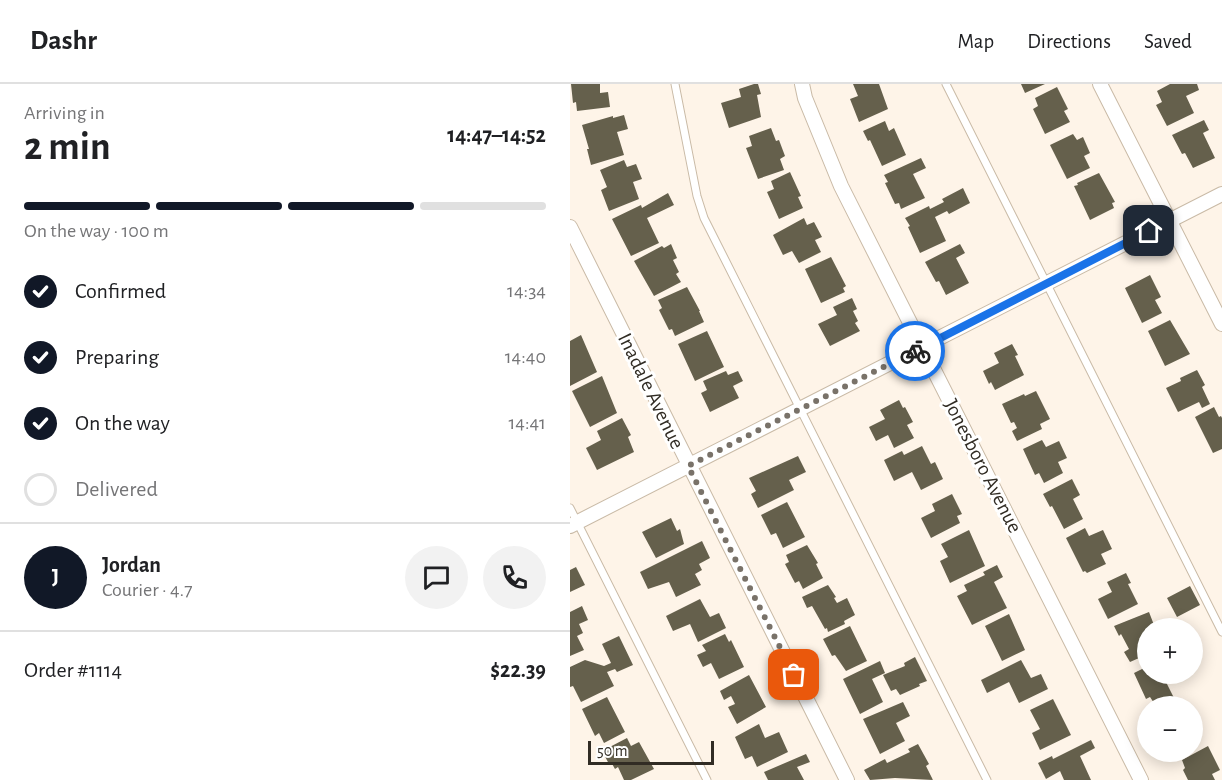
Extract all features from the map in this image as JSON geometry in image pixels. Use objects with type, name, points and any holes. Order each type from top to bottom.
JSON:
[{"type":"street","name":"Jonesboro Avenue","points":[[802,84],[842,186],[1141,780]]},
{"type":"street","points":[[1100,84],[1222,324]]},
{"type":"street","points":[[574,524],[1222,194]]},
{"type":"street","name":"Inadale Avenue","points":[[570,226],[847,780]]},
{"type":"lane","points":[[675,84],[697,196],[704,218],[987,780]]},
{"type":"lane","points":[[946,84],[1222,632]]},
{"type":"lane","points":[[570,508],[574,524],[707,780]]},
{"type":"building","points":[[571,84],[600,84],[600,93],[608,92],[610,107],[577,111],[576,102],[573,103]]},
{"type":"building","points":[[758,84],[761,94],[757,95],[761,117],[729,128],[721,103],[741,97],[739,89]]},
{"type":"building","points":[[853,84],[879,84],[888,109],[859,122],[850,99],[858,96]]},
{"type":"building","points":[[1021,84],[1045,84],[1025,93]]},
{"type":"building","points":[[1170,84],[1197,84],[1199,90],[1186,96],[1194,113],[1167,126],[1156,105],[1162,102],[1157,91]]},
{"type":"building","points":[[1057,87],[1068,109],[1064,111],[1070,122],[1045,134],[1033,109],[1038,106],[1035,98]]},
{"type":"building","points":[[624,115],[628,129],[617,132],[624,155],[591,165],[582,125]]},
{"type":"building","points":[[1204,120],[1209,130],[1203,133],[1215,158],[1193,168],[1172,135]]},
{"type":"building","points":[[885,121],[889,131],[894,128],[906,155],[882,166],[870,140],[868,141],[863,131]]},
{"type":"building","points":[[771,128],[785,156],[780,159],[784,170],[758,179],[746,148],[752,146],[749,136]]},
{"type":"building","points":[[1073,134],[1077,140],[1083,137],[1090,153],[1084,156],[1090,168],[1067,179],[1050,145]]},
{"type":"building","points":[[921,158],[926,168],[913,174],[925,198],[901,209],[899,203],[895,204],[885,183],[888,182],[884,175]]},
{"type":"building","points":[[624,160],[627,167],[636,164],[642,179],[633,182],[639,199],[609,211],[601,190],[607,187],[600,170]]},
{"type":"building","points":[[790,172],[801,196],[798,197],[803,208],[779,219],[767,192],[774,189],[771,181]]},
{"type":"building","points":[[1099,173],[1115,202],[1112,203],[1114,208],[1090,220],[1074,186]]},
{"type":"building","points":[[963,188],[970,203],[949,214],[947,211],[935,217],[946,241],[920,253],[905,218],[929,206],[930,209],[944,202],[942,199]]},
{"type":"building","points":[[668,193],[674,205],[647,218],[659,243],[631,256],[612,219],[641,205],[642,208]]},
{"type":"building","points":[[804,218],[807,225],[814,222],[822,237],[815,240],[821,252],[799,263],[792,251],[783,255],[773,235]]},
{"type":"building","points":[[671,244],[677,258],[673,260],[679,272],[676,274],[681,282],[654,296],[634,261],[662,246],[664,248]]},
{"type":"building","points":[[960,244],[965,253],[956,258],[969,283],[946,295],[925,262]]},
{"type":"building","points":[[831,257],[846,286],[843,288],[845,292],[821,303],[805,269]]},
{"type":"building","points":[[1150,275],[1161,297],[1155,300],[1162,313],[1142,323],[1125,288]]},
{"type":"building","points":[[687,287],[704,322],[675,336],[672,329],[669,330],[659,310],[662,308],[658,300]]},
{"type":"building","points":[[852,298],[857,309],[853,311],[858,321],[855,323],[860,331],[830,346],[818,324],[837,315],[833,307]]},
{"type":"building","points":[[1170,320],[1190,354],[1165,366],[1148,331]]},
{"type":"building","points":[[707,331],[724,367],[695,381],[678,344]]},
{"type":"building","points":[[581,335],[597,372],[570,386],[570,341]]},
{"type":"building","points":[[1012,344],[1024,375],[995,390],[991,382],[989,384],[983,371],[999,363],[994,353]]},
{"type":"building","points":[[1197,370],[1205,385],[1202,387],[1210,404],[1202,408],[1199,402],[1178,412],[1166,388]]},
{"type":"building","points":[[726,371],[728,375],[738,371],[743,381],[733,386],[739,398],[710,412],[701,393],[707,390],[703,381]]},
{"type":"building","points":[[602,376],[617,413],[590,427],[572,391]]},
{"type":"building","points":[[1036,391],[1050,419],[1040,424],[1042,429],[1017,441],[1012,431],[1017,428],[1014,422],[1011,423],[1002,404]]},
{"type":"building","points":[[899,400],[913,422],[907,425],[914,438],[894,448],[888,435],[876,441],[869,427],[885,419],[880,410]]},
{"type":"building","points":[[1214,407],[1219,417],[1222,418],[1222,449],[1213,453],[1195,417]]},
{"type":"building","points":[[622,418],[631,435],[628,437],[634,452],[597,470],[586,448],[601,440],[597,431]]},
{"type":"building","points":[[1042,440],[1046,447],[1059,441],[1067,458],[1058,462],[1063,473],[1044,483],[1039,473],[1035,475],[1023,449]]},
{"type":"building","points":[[922,446],[931,464],[935,462],[943,479],[921,490],[912,472],[894,481],[884,460],[902,451],[904,455]]},
{"type":"building","points":[[798,456],[806,472],[789,480],[794,490],[758,508],[751,494],[756,491],[749,478]]},
{"type":"building","points":[[1072,479],[1080,495],[1073,499],[1083,519],[1064,529],[1043,494]]},
{"type":"building","points":[[952,494],[962,514],[957,516],[960,523],[931,538],[921,518],[935,511],[932,504]]},
{"type":"building","points":[[787,502],[805,537],[783,548],[776,533],[771,535],[761,515]]},
{"type":"building","points":[[671,518],[677,531],[680,529],[684,544],[656,558],[642,532]]},
{"type":"building","points":[[1085,528],[1089,536],[1103,530],[1112,549],[1101,554],[1106,564],[1087,573],[1083,572],[1066,538]]},
{"type":"building","points":[[969,530],[985,566],[950,583],[940,561],[948,557],[941,544]]},
{"type":"building","points":[[702,541],[710,558],[699,564],[702,570],[695,574],[701,585],[676,597],[669,582],[648,589],[640,572]]},
{"type":"building","points":[[807,545],[818,563],[816,564],[823,578],[803,589],[799,581],[795,583],[785,564],[789,562],[786,555]]},
{"type":"building","points":[[997,565],[1003,577],[994,582],[1007,608],[972,625],[957,596],[967,591],[964,585],[985,575],[983,572]]},
{"type":"building","points":[[576,567],[585,585],[570,592],[570,570]]},
{"type":"building","points":[[1126,573],[1131,583],[1128,584],[1138,604],[1108,619],[1098,599],[1112,592],[1107,582]]},
{"type":"building","points":[[828,585],[837,603],[847,598],[855,615],[844,621],[845,624],[828,632],[812,606],[807,608],[802,597]]},
{"type":"building","points":[[1190,586],[1200,605],[1177,617],[1167,598]]},
{"type":"building","points":[[700,599],[710,617],[719,613],[726,628],[698,642],[690,624],[673,631],[666,616]]},
{"type":"building","points":[[582,606],[588,620],[579,624],[583,633],[577,636],[584,650],[570,656],[570,612]]},
{"type":"building","points":[[1149,612],[1151,618],[1137,618],[1137,659],[1130,662],[1124,652],[1129,649],[1114,626]]},
{"type":"building","points":[[1009,614],[1025,650],[1002,661],[985,626]]},
{"type":"building","points":[[850,626],[867,661],[846,671],[835,655],[832,656],[823,639]]},
{"type":"building","points":[[725,634],[729,642],[731,640],[744,667],[719,679],[711,663],[703,667],[697,655],[706,651],[702,645]]},
{"type":"building","points":[[619,636],[633,665],[617,672],[615,669],[607,672],[614,686],[581,702],[573,686],[570,687],[570,667],[585,660],[604,666],[611,663],[602,644]]},
{"type":"building","points":[[915,657],[927,681],[900,695],[896,689],[891,691],[883,675],[905,666],[904,663]]},
{"type":"building","points":[[1021,660],[1031,678],[1041,674],[1048,689],[1019,703],[1009,682],[987,693],[981,680]]},
{"type":"building","points":[[880,661],[885,673],[872,679],[883,702],[860,714],[843,679]]},
{"type":"building","points":[[749,675],[766,707],[737,724],[728,707],[735,704],[731,696],[724,700],[720,691]]},
{"type":"building","points":[[1139,684],[1167,684],[1173,696],[1145,696]]},
{"type":"building","points":[[607,697],[625,732],[604,743],[599,733],[595,736],[582,709]]},
{"type":"building","points":[[1053,699],[1071,735],[1040,750],[1032,733],[1040,729],[1030,710]]},
{"type":"building","points":[[903,702],[910,716],[896,723],[905,741],[880,754],[863,719]]},
{"type":"building","points":[[759,724],[765,738],[779,732],[788,752],[757,767],[752,756],[745,759],[735,737]]},
{"type":"building","points":[[627,738],[631,746],[639,742],[654,769],[631,780],[624,780],[618,767],[615,769],[611,762],[609,764],[602,751]]},
{"type":"building","points":[[1091,740],[1095,748],[1080,756],[1091,780],[1064,780],[1060,771],[1046,779],[1038,763],[1052,756],[1053,759]]},
{"type":"building","points":[[918,744],[929,764],[926,766],[933,780],[895,778],[870,780],[864,770],[885,759],[887,763],[910,752],[908,749]]},
{"type":"building","points":[[1208,746],[1220,770],[1212,774],[1215,780],[1188,780],[1183,770],[1185,768],[1183,762],[1203,762],[1203,749]]},
{"type":"building","points":[[806,754],[810,762],[797,767],[804,780],[768,780],[764,772]]},
{"type":"way so far","points":[[794,675],[688,466],[915,351]]},
{"type":"route","points":[[915,351],[1149,231]]}]
